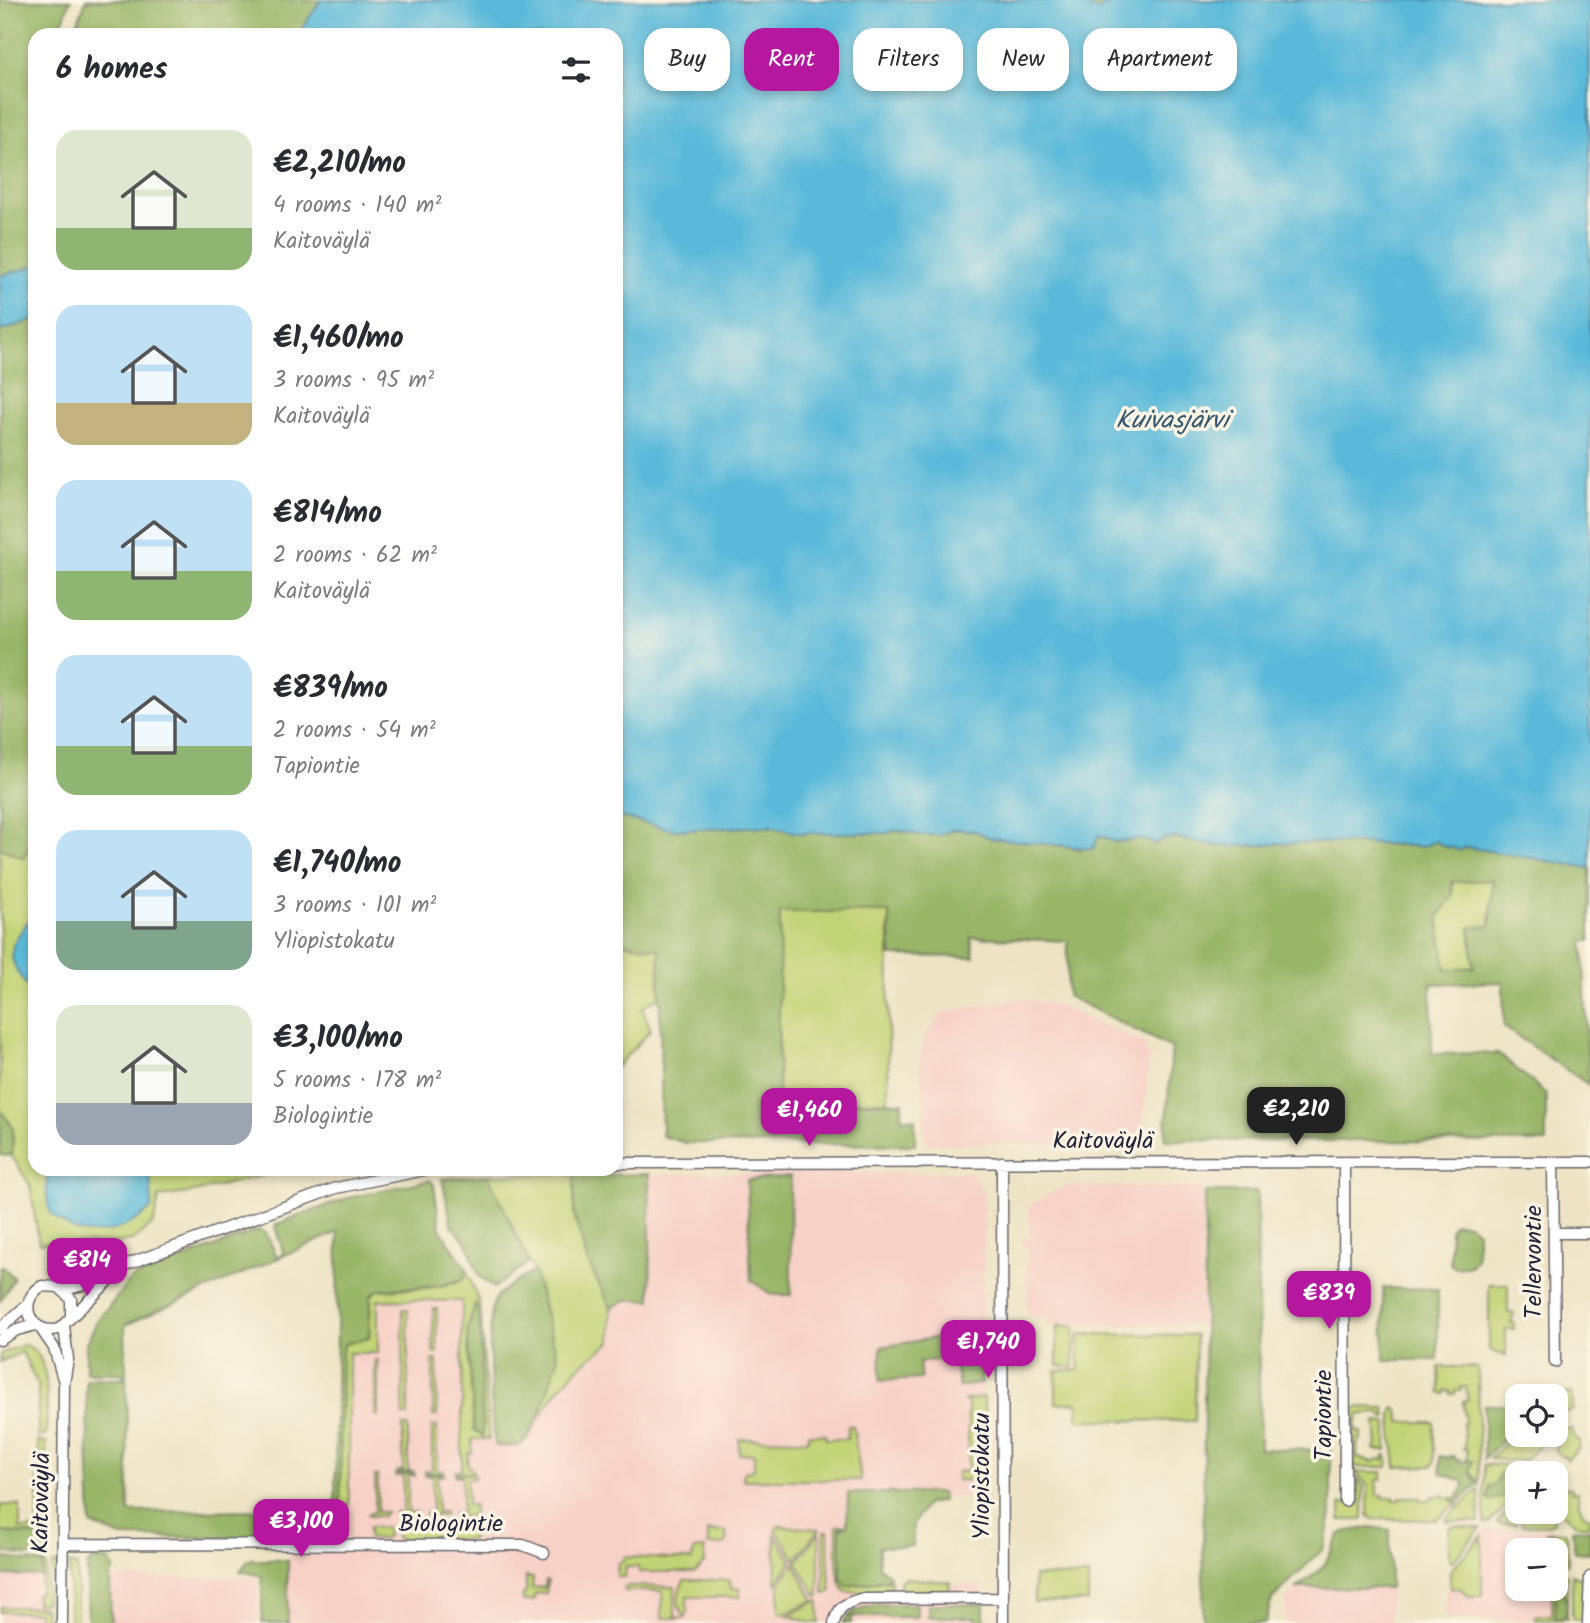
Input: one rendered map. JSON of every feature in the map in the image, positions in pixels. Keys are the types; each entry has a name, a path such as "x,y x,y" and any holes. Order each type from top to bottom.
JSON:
{"street":[{"name":"Yliopistokatu","path":"1002,1162 1003,1623"},
{"name":"Tapiontie","path":"1344,1162 1345,1501"},
{"name":"Tellervontie","path":"1553,1162 1555,1362"},
{"name":"Kaitoväylä","path":"623,1163 1590,1162"},
{"path":"64,1290 83,1285 106,1272 336,1188 395,1176"},
{"path":"1554,1233 1590,1233"},
{"path":"0,1340 17,1330 38,1327 53,1330 64,1325 125,1266"},
{"path":"38,1327 29,1315 28,1304 32,1293 42,1286 54,1285 64,1290 73,1305 71,1316"},
{"path":"0,1329 28,1304"},
{"name":"Kaitoväylä","path":"62,1623 64,1384 68,1359 64,1325"},
{"name":"Kaitoväylä","path":"38,1327 54,1348 64,1384"},
{"name":"Biologintie","path":"63,1544 523,1545 544,1553"},
{"path":"1588,1623 1590,1577"},
{"path":"834,1623 843,1605 860,1599 1003,1598"}],"shaded area":[{"path":"1019,999 1060,1005 1144,1044 1149,1059 1142,1144 926,1144 920,1063 922,1044 927,1034 943,1013"},
{"path":"971,1172 984,1191 982,1497 861,1497 861,1584 982,1585 982,1623 289,1623 289,1538 343,1538 348,1532 349,1353 378,1300 462,1300 462,1439 494,1438 496,1446 528,1438 558,1390 580,1366 611,1342 611,1308 626,1300 651,1300 649,1174"},
{"path":"1068,1185 1203,1188 1203,1325 1049,1325 1049,1316 1027,1316 1027,1247 1022,1247 1022,1238 1030,1238 1029,1205"},
{"path":"1483,1529 1561,1529 1561,1538 1505,1538 1505,1601 1561,1601 1561,1620 1446,1620 1446,1589 1461,1575 1483,1574"},
{"path":"0,1575 42,1576 40,1623 0,1623"},
{"path":"110,1578 257,1578 257,1623 111,1623"},
{"path":"1297,1588 1390,1588 1390,1623 1286,1623 1286,1599"}],"green space":[{"path":"0,0 71,0 60,28 28,28 28,268 0,276 0,39 5,36 0,28"},
{"path":"86,0 321,0 303,28 76,28"},
{"path":"1072,0 1117,0 1097,10"},
{"path":"28,321 28,848 24,858 0,848 0,331"},
{"path":"623,818 674,830 771,826 798,833 887,833 898,830 920,835 940,835 953,829 976,831 990,838 1045,842 1081,849 1099,835 1116,842 1142,839 1155,844 1161,840 1175,838 1232,846 1340,843 1421,847 1436,841 1461,850 1466,847 1590,868 1590,941 1583,941 1589,1085 1504,1027 1503,982 1431,984 1432,1054 1498,1053 1546,1094 1546,1142 1165,1140 1172,1048 1067,996 1068,941 971,937 974,957 891,956 889,912 780,912 778,1103 903,1102 901,1118 915,1119 915,1145 686,1143 662,1136 659,949 623,943","holes":["1493,880 1490,926 1470,927 1474,967 1446,970 1438,917 1453,895 1452,882"]},
{"path":"0,848 24,858 28,849 28,1176 261,1176 194,1192 159,1197 154,1223 133,1240 115,1243 39,1243 30,1185 12,1156 13,1127 0,1110"},
{"path":"1493,880 1490,926 1470,928 1474,967 1446,970 1438,917 1453,895 1452,881"},
{"path":"889,911 888,1101 778,1103 779,912"},
{"path":"623,943 659,949 660,997 642,1008 651,1030 623,1060"},
{"path":"0,1110 13,1127 12,1156 0,1155"},
{"path":"649,1174 651,1300 626,1300 611,1308 587,1260 574,1214 574,1176"},
{"path":"488,1176 574,1176 574,1214 587,1260 611,1308 611,1342 580,1366 558,1390 538,1419 558,1359 534,1271 511,1228"},
{"path":"488,1176 529,1262 494,1288 479,1276 467,1243 452,1226 442,1179"},
{"path":"790,1177 791,1295 772,1295 751,1280 747,1180"},
{"path":"430,1180 434,1185 440,1229 466,1268 464,1279 439,1286 378,1290 371,1296 369,1338 344,1344 340,1508 301,1535 289,1538 121,1537 91,1524 86,1380 124,1379 122,1373 86,1373 86,1343 98,1320 132,1278 258,1230 266,1233 277,1257 284,1254 275,1227 277,1224 348,1198","holes":["338,1232 335,1509 129,1512 125,1325"]},
{"path":"1205,1192 1257,1192 1260,1449 1331,1450 1331,1515 1324,1548 1272,1599 1265,1623 1203,1623"},
{"path":"1453,1224 1469,1224 1477,1231 1477,1256 1471,1266 1456,1268 1450,1264 1450,1232"},
{"path":"0,1267 14,1278 0,1301"},
{"path":"466,1268 479,1303 481,1317 489,1439 472,1439 472,1453 468,1453 467,1464 474,1473 455,1473 462,1470 462,1301 378,1300 378,1353 349,1353 349,1505 340,1508 344,1344 369,1338 371,1296 378,1290 444,1286 464,1279"},
{"path":"534,1271 558,1360 538,1419 528,1438 519,1446 496,1446 490,1371 492,1309 495,1300 503,1291"},
{"path":"1489,1284 1508,1284 1508,1313 1514,1313 1511,1323 1514,1323 1514,1329 1506,1329 1506,1356 1489,1350"},
{"path":"1383,1288 1438,1289 1438,1360 1384,1360"},
{"path":"475,1304 480,1316 483,1436 474,1430 467,1330"},
{"path":"403,1309 408,1309 408,1416 403,1416"},
{"path":"433,1309 437,1309 437,1353 433,1353"},
{"path":"1057,1326 1075,1326 1074,1367 1057,1366"},
{"path":"980,1330 982,1383 959,1387 954,1358 919,1362 921,1379 880,1381 881,1347"},
{"path":"1079,1334 1196,1335 1195,1421 1078,1420 1078,1403 1056,1403 1056,1371 1079,1370"},
{"path":"24,1345 34,1350 44,1370 47,1398 46,1435 38,1437 38,1385 22,1352 0,1362 0,1354"},
{"path":"375,1360 378,1360 378,1416 375,1416"},
{"path":"433,1360 437,1360 437,1416 433,1416"},
{"path":"1439,1367 1478,1369 1479,1483 1470,1471 1472,1461 1467,1460 1467,1449 1463,1449 1463,1401 1468,1400 1466,1387 1455,1390 1455,1394 1450,1391 1440,1393"},
{"path":"1573,1393 1573,1410 1570,1412 1568,1412 1568,1394"},
{"path":"984,1397 985,1480 957,1480 957,1472 968,1471 968,1402 963,1401"},
{"path":"1484,1405 1505,1405 1505,1438 1484,1459"},
{"path":"1358,1407 1385,1408 1385,1418 1379,1412 1358,1415 1358,1420 1355,1421 1357,1432 1361,1432 1357,1457 1374,1462 1387,1455 1388,1467 1354,1467 1354,1411"},
{"path":"1394,1408 1399,1411 1401,1422 1434,1422 1432,1466 1396,1467 1392,1430"},
{"path":"1376,1422 1387,1423 1387,1450 1375,1450 1378,1446"},
{"path":"403,1426 408,1426 408,1470 415,1472 396,1472 403,1470"},
{"path":"432,1426 437,1426 437,1470 444,1473 425,1473 432,1470"},
{"path":"848,1426 853,1426 861,1480 743,1480 744,1472 754,1470 754,1454 739,1454 739,1439 808,1440 808,1434 825,1434 826,1439 847,1439"},
{"path":"1568,1429 1573,1429 1573,1436 1579,1441 1579,1448 1567,1460 1556,1451 1556,1447 1568,1447"},
{"path":"38,1441 46,1443 46,1540 30,1534 0,1532 0,1505 20,1505 20,1529 38,1529"},
{"path":"1505,1444 1505,1447 1538,1447 1524,1461 1490,1459"},
{"path":"1440,1456 1455,1456 1455,1460 1461,1460 1461,1463 1466,1460 1473,1461 1470,1471 1478,1484 1456,1504 1451,1498 1456,1498 1464,1487 1463,1481 1441,1473"},
{"path":"1505,1464 1505,1507 1490,1523 1484,1523 1484,1465"},
{"path":"1505,1471 1505,1495 1489,1500 1489,1486 1495,1485 1500,1473"},
{"path":"1355,1472 1382,1472 1382,1479 1377,1480 1377,1495 1383,1495 1383,1498 1394,1497 1394,1500 1399,1500 1400,1497 1420,1497 1420,1500 1430,1500 1431,1497 1445,1495 1445,1498 1451,1498 1456,1504 1435,1520 1373,1519 1368,1515 1368,1486"},
{"path":"396,1474 415,1474 408,1476 408,1512 415,1512 413,1516 396,1515 395,1512 403,1512 403,1476"},
{"path":"425,1474 444,1474 437,1476 437,1512 445,1512 443,1516 426,1515 426,1512 432,1512 432,1476"},
{"path":"455,1474 474,1474 474,1479 467,1479 467,1505 474,1505 473,1516 461,1517 454,1512 462,1512 462,1476"},
{"path":"375,1476 378,1476 378,1512 386,1512 383,1516 368,1514 375,1512"},
{"path":"1357,1479 1364,1487 1362,1520 1340,1520 1340,1504 1359,1504"},
{"path":"1568,1488 1572,1488 1572,1492 1578,1492 1580,1507 1590,1517 1590,1525 1576,1525 1568,1518"},
{"path":"1479,1489 1479,1522 1447,1521 1446,1519"},
{"path":"848,1493 942,1493 942,1501 927,1504 913,1524 913,1546 879,1547 879,1567 890,1575 888,1580 847,1586 841,1579 840,1528 847,1525"},
{"path":"1505,1514 1505,1524 1497,1522"},
{"path":"839,1525 847,1525 840,1529 841,1580 847,1586 891,1580 891,1592 846,1592 842,1587 838,1571 837,1551"},
{"path":"778,1526 819,1529 795,1559 776,1530"},
{"path":"1452,1526 1481,1528 1453,1561 1449,1561 1449,1529"},
{"path":"369,1527 386,1527 387,1536 384,1539 370,1539"},
{"path":"400,1527 469,1528 472,1530 472,1538 397,1539 395,1530"},
{"path":"1371,1527 1390,1530 1390,1588 1297,1588 1323,1567 1340,1535"},
{"path":"1590,1529 1590,1553 1574,1552 1572,1530"},
{"path":"708,1531 726,1532 727,1542 724,1545 708,1545"},
{"path":"824,1531 828,1531 832,1591 824,1594"},
{"path":"1565,1531 1567,1538 1553,1538 1553,1534 1546,1532"},
{"path":"0,1532 30,1534 46,1540 46,1555 43,1558 0,1552"},
{"path":"819,1533 819,1596 796,1562"},
{"path":"775,1535 792,1561 776,1583"},
{"path":"1482,1536 1482,1596 1469,1596 1460,1588 1450,1588 1450,1571"},
{"path":"694,1549 705,1549 705,1562 695,1572 639,1572 638,1567 626,1567 625,1577 617,1577 618,1562 623,1562 624,1557 692,1560"},
{"path":"469,1550 518,1550 519,1553 469,1554"},
{"path":"0,1557 43,1563 42,1576 0,1575"},
{"path":"93,1560 108,1560 114,1568 110,1578 111,1623 88,1623 87,1565"},
{"path":"249,1560 288,1560 288,1623 262,1623 262,1576 240,1571"},
{"path":"43,1563 46,1564 46,1602 36,1604 36,1594 40,1592"},
{"path":"52,1564 58,1564 58,1623 51,1623"},
{"path":"69,1564 77,1566 77,1623 70,1623"},
{"path":"794,1564 814,1600 784,1614 779,1613 779,1584"},
{"path":"1572,1574 1584,1580 1582,1619 1574,1620 1572,1617"},
{"path":"1034,1576 1088,1576 1088,1602 1034,1602"},
{"path":"526,1577 533,1578 532,1588 545,1587 546,1580 548,1581 546,1593 535,1594 534,1601 523,1601"},
{"path":"905,1578 950,1582 949,1590 901,1591 900,1581"},
{"path":"685,1580 730,1580 731,1588 740,1588 740,1597 687,1597 687,1615 684,1615 678,1598"},
{"path":"625,1586 675,1587 675,1617 687,1618 662,1618 662,1591 625,1591"},
{"path":"819,1600 819,1623 788,1615"},
{"path":"1552,1601 1567,1601 1567,1619 1536,1620 1536,1615 1552,1615"},
{"path":"1556,1601 1566,1601 1564,1618 1555,1617"},
{"path":"917,1604 917,1617 852,1617 851,1623 843,1623 857,1610 866,1607"},
{"path":"928,1604 984,1604 984,1623 976,1623 975,1617 928,1617"},
{"path":"0,1607 44,1607 46,1623 38,1623 38,1612 0,1612"}],"water":[{"name":"Kuivasjärvi","path":"321,0 1072,0 1097,10 1117,0 1590,0 1590,868 1466,847 1461,850 1436,841 1421,847 1340,843 1232,846 1211,845 1182,838 1168,838 1155,844 1142,839 1116,842 1099,835 1093,849 990,838 976,831 954,829 940,835 920,835 898,830 887,833 798,833 770,826 674,830 623,818 623,28 303,28"},
{"path":"28,268 28,321 0,331 0,276"},
{"path":"28,921 28,987 13,960 16,939"},
{"path":"47,1176 150,1176 152,1207 122,1227 97,1233 85,1232 73,1229 56,1218 51,1213 47,1197"}]}
